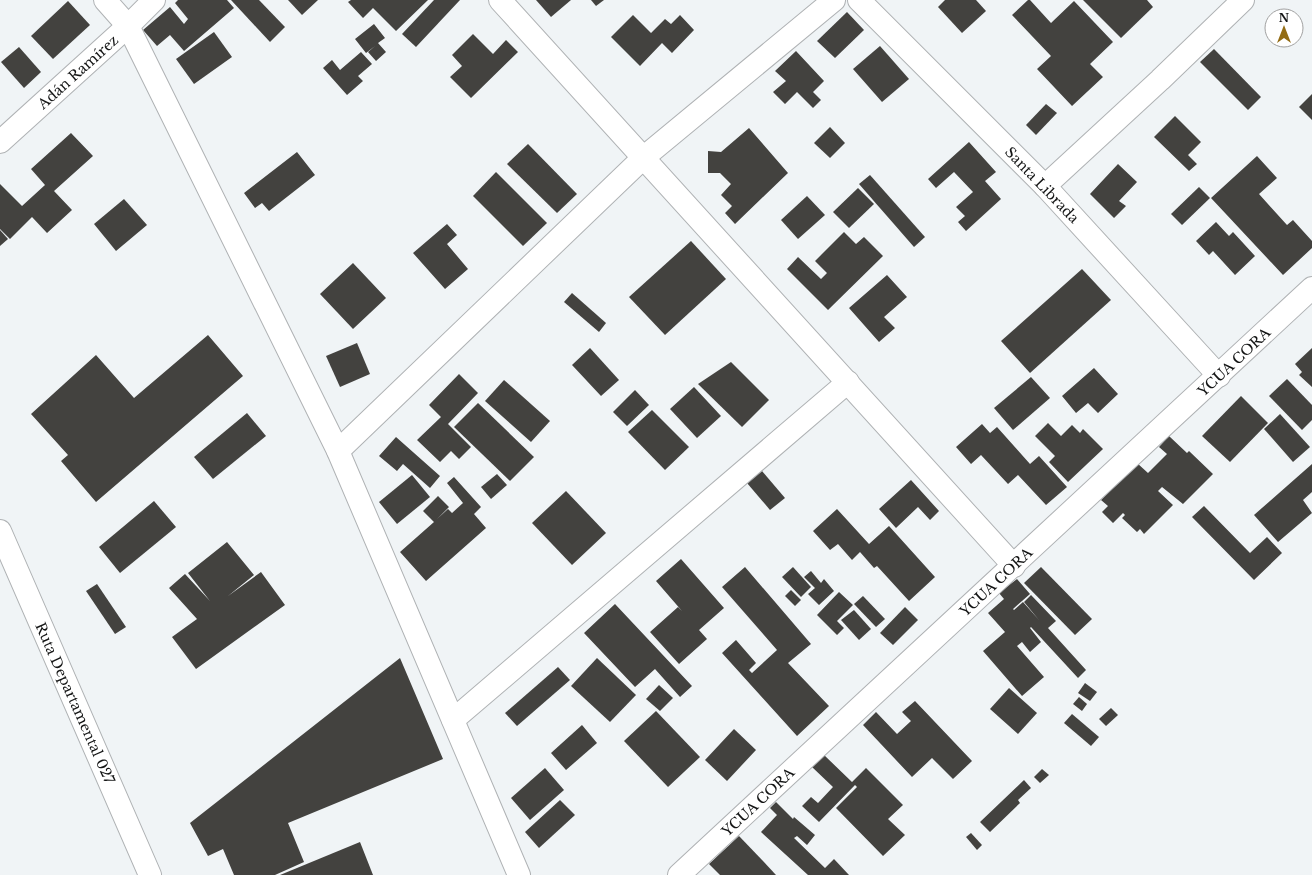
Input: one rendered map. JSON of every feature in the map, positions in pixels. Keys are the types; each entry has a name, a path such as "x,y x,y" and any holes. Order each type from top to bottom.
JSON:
{"street":[{"path":"105,0 128,26 338,451 519,875"},
{"name":"Adán Ramírez","path":"0,142 128,26 154,0"},
{"path":"500,0 1014,566"},
{"path":"338,451 643,158 834,0"},
{"name":"Santa Librada","path":"859,0 1044,186 1219,376"},
{"path":"1044,186 1160,80 1243,0"},
{"name":"YCUA CORA","path":"679,875 1219,376 1312,288"},
{"path":"453,720 848,382"},
{"name":"Ruta Departamental 027","path":"0,532 150,875"}],"building":[{"path":"178,0 227,0 234,8 184,51 170,35 157,46 143,30 170,7 184,24 188,19 175,3"},
{"path":"231,0 259,0 285,27 270,42"},
{"path":"288,0 318,0 302,15"},
{"path":"351,0 428,0 396,31 373,8 363,18 348,2"},
{"path":"434,0 460,0 416,47 402,34"},
{"path":"536,0 571,0 551,17"},
{"path":"591,0 604,0 596,6"},
{"path":"945,0 976,0 986,11 962,33 938,7"},
{"path":"1028,0 1030,0 1051,23 1074,1 1113,42 1090,64 1103,77 1072,106 1037,69 1051,56 1012,15"},
{"path":"1083,0 1147,0 1153,7 1121,38"},
{"path":"68,1 90,25 53,59 31,36"},
{"path":"847,12 864,30 835,58 817,41"},
{"path":"633,15 651,33 665,19 671,24 680,15 694,30 672,53 662,43 640,66 611,37"},
{"path":"374,24 385,38 378,43 386,52 376,61 368,52 375,46 366,53 355,39"},
{"path":"214,32 232,57 194,84 176,59"},
{"path":"473,34 493,54 506,40 518,52 471,98 450,77 462,66 452,55"},
{"path":"880,46 909,79 882,102 853,69"},
{"path":"19,47 41,72 24,88 1,62"},
{"path":"1214,49 1261,97 1248,110 1200,62"},
{"path":"796,51 824,81 813,92 821,100 813,108 797,92 785,104 773,92 786,81 775,71"},
{"path":"361,52 372,64 358,76 363,81 347,95 323,68 332,60 340,70"},
{"path":"1312,94 1312,120 1299,107"},
{"path":"1046,104 1057,113 1036,135 1026,125"},
{"path":"1175,116 1201,142 1188,155 1197,164 1189,171 1154,137"},
{"path":"830,127 845,143 830,158 814,143"},
{"path":"749,128 788,173 735,224 725,213 732,206 721,195 731,184 720,173 708,173 708,151 721,152"},
{"path":"71,133 93,156 54,191 72,210 47,233 32,217 10,239 0,229 0,184 22,206 45,185 31,169"},
{"path":"969,142 996,172 985,181 1001,199 966,231 958,222 965,216 956,207 973,192 954,172 936,188 928,179"},
{"path":"528,144 577,194 557,213 507,164"},
{"path":"297,152 315,175 269,211 262,203 255,208 244,193"},
{"path":"1257,156 1277,178 1259,194 1287,225 1293,220 1312,241 1312,248 1283,275 1211,198"},
{"path":"1118,164 1137,182 1119,201 1126,206 1114,218 1090,194"},
{"path":"496,172 547,223 523,246 473,196"},
{"path":"870,175 925,237 914,247 859,184"},
{"path":"1199,187 1210,198 1182,225 1171,214"},
{"path":"858,188 874,204 849,228 833,212"},
{"path":"807,196 825,215 798,239 781,220"},
{"path":"124,199 147,225 116,251 94,224"},
{"path":"1216,222 1229,236 1233,232 1255,256 1235,275 1213,251 1209,255 1196,241"},
{"path":"447,224 457,235 447,244 468,269 445,289 413,253"},
{"path":"0,230 8,239 0,246"},
{"path":"844,232 856,244 864,237 883,256 828,310 787,269 798,257 821,279 827,273 815,261"},
{"path":"691,241 726,279 665,335 629,297"},
{"path":"353,263 386,298 353,329 320,294"},
{"path":"1082,269 1111,300 1030,373 1001,341"},
{"path":"887,275 907,297 884,317 895,328 879,342 849,308"},
{"path":"572,293 606,323 599,332 564,302"},
{"path":"208,335 243,376 96,502 61,461 68,455 31,414 96,355 134,398"},
{"path":"357,343 370,374 340,387 326,356"},
{"path":"590,348 619,380 601,396 572,365"},
{"path":"1312,348 1312,387 1299,375 1302,372 1295,364"},
{"path":"731,362 769,400 742,427 698,384"},
{"path":"1094,368 1118,394 1098,413 1088,403 1076,413 1062,396"},
{"path":"459,374 478,393 448,424 471,447 459,459 451,451 440,462 417,440 441,417 429,405"},
{"path":"1031,377 1050,398 1013,430 994,408"},
{"path":"1287,379 1312,405 1312,420 1302,430 1269,396"},
{"path":"504,380 550,421 531,442 485,401"},
{"path":"694,387 721,416 697,438 670,409"},
{"path":"635,390 649,405 627,426 613,412"},
{"path":"1241,396 1268,423 1230,462 1202,436"},
{"path":"478,403 534,457 510,481 454,427"},
{"path":"652,410 689,447 665,470 628,432"},
{"path":"247,413 266,436 213,479 194,457"},
{"path":"1280,414 1310,447 1293,462 1264,429"},
{"path":"1048,423 1061,436 1072,425 1080,433 1083,429 1103,449 1068,482 1049,462 1055,456 1035,436"},
{"path":"982,424 990,433 997,427 1030,464 1039,456 1067,487 1046,505 1018,475 1008,484 981,455 971,464 956,447"},
{"path":"1169,436 1187,453 1189,451 1213,474 1183,504 1162,487 1158,491 1173,505 1144,534 1140,529 1137,532 1122,518 1125,515 1123,513 1113,523 1102,512 1108,506 1101,500 1137,463 1148,473 1167,454 1159,447"},
{"path":"396,437 440,476 430,488 403,464 397,471 379,456"},
{"path":"1312,464 1312,492 1303,500 1312,513 1278,542 1254,515"},
{"path":"762,471 785,498 770,510 747,483"},
{"path":"497,474 507,485 491,499 481,487"},
{"path":"412,475 430,497 397,524 379,502"},
{"path":"454,477 481,507 474,514 486,528 426,581 400,552 434,522 423,511 438,496 449,507 437,519 448,509 452,513 463,503 447,483"},
{"path":"911,480 939,511 930,520 918,507 896,528 879,509"},
{"path":"566,491 606,533 572,565 532,523"},
{"path":"154,501 176,527 120,573 99,547"},
{"path":"1204,506 1250,553 1267,537 1282,553 1254,580 1192,517"},
{"path":"837,509 869,544 889,526 935,577 909,601 877,566 874,568 860,552 852,560 838,544 830,550 813,531"},
{"path":"227,542 254,575 228,596 261,572 285,605 196,669 172,637 197,619 169,588 185,574 210,601 188,573"},
{"path":"681,559 724,608 699,630 707,639 679,664 650,632 678,607 682,611 656,581"},
{"path":"745,567 811,644 788,663 829,706 797,736 722,653 736,640 756,663 749,670 752,673 777,650 722,587"},
{"path":"793,567 811,587 801,597 782,577"},
{"path":"1041,567 1092,619 1075,635 1024,583"},
{"path":"811,571 821,583 824,579 834,591 819,605 808,594 815,588 804,577"},
{"path":"1017,579 1030,594 1013,609 1014,610 1023,602 1039,620 1024,602 1031,595 1056,621 1048,628 1086,670 1078,678 1031,627 1030,628 1041,642 1030,652 1022,642 1017,646 1044,677 1022,696 983,651 1005,632 988,613 1004,599 999,593"},
{"path":"97,584 126,627 115,634 86,591"},
{"path":"791,590 801,600 795,606 785,596"},
{"path":"839,592 853,605 837,621 844,628 837,635 817,615"},
{"path":"863,596 885,619 876,627 854,604"},
{"path":"615,604 692,686 680,697 655,669 635,687 584,633"},
{"path":"905,607 918,620 893,645 880,633"},
{"path":"854,610 871,629 859,640 841,620"},
{"path":"400,658 443,759 288,823 304,862 275,875 234,875 223,849 208,856 190,823"},
{"path":"597,658 636,695 610,722 571,686"},
{"path":"558,667 570,680 517,726 505,713"},
{"path":"1085,683 1097,692 1090,701 1078,693"},
{"path":"659,685 673,698 660,711 646,699"},
{"path":"1009,688 1037,713 1018,734 990,709"},
{"path":"1079,697 1087,704 1082,711 1073,704"},
{"path":"915,701 972,761 953,779 932,758 912,777 863,725 876,712 897,734 911,721 902,712"},
{"path":"1111,708 1118,715 1106,726 1099,719"},
{"path":"656,711 700,757 668,787 624,741"},
{"path":"1072,714 1099,737 1091,746 1064,723"},
{"path":"582,725 597,743 566,770 551,753"},
{"path":"734,729 756,750 727,781 705,760"},
{"path":"824,755 852,782 866,768 903,805 888,819 905,835 883,856 836,808 857,787 855,785 819,822 802,806 811,797 818,803 833,787 812,767"},
{"path":"545,768 564,790 530,820 511,798"},
{"path":"1042,769 1049,775 1040,783 1034,777"},
{"path":"1024,780 1031,788 1018,800 1020,803 990,832 980,822"},
{"path":"560,800 575,815 539,848 525,832"},
{"path":"776,802 793,819 794,817 815,835 807,845 797,836 794,838 825,868 834,859 849,875 808,875 761,832 777,815 770,808"},
{"path":"971,833 982,845 977,850 966,837"},
{"path":"739,836 776,875 720,875 709,864"},
{"path":"360,842 373,875 280,875"}]}
